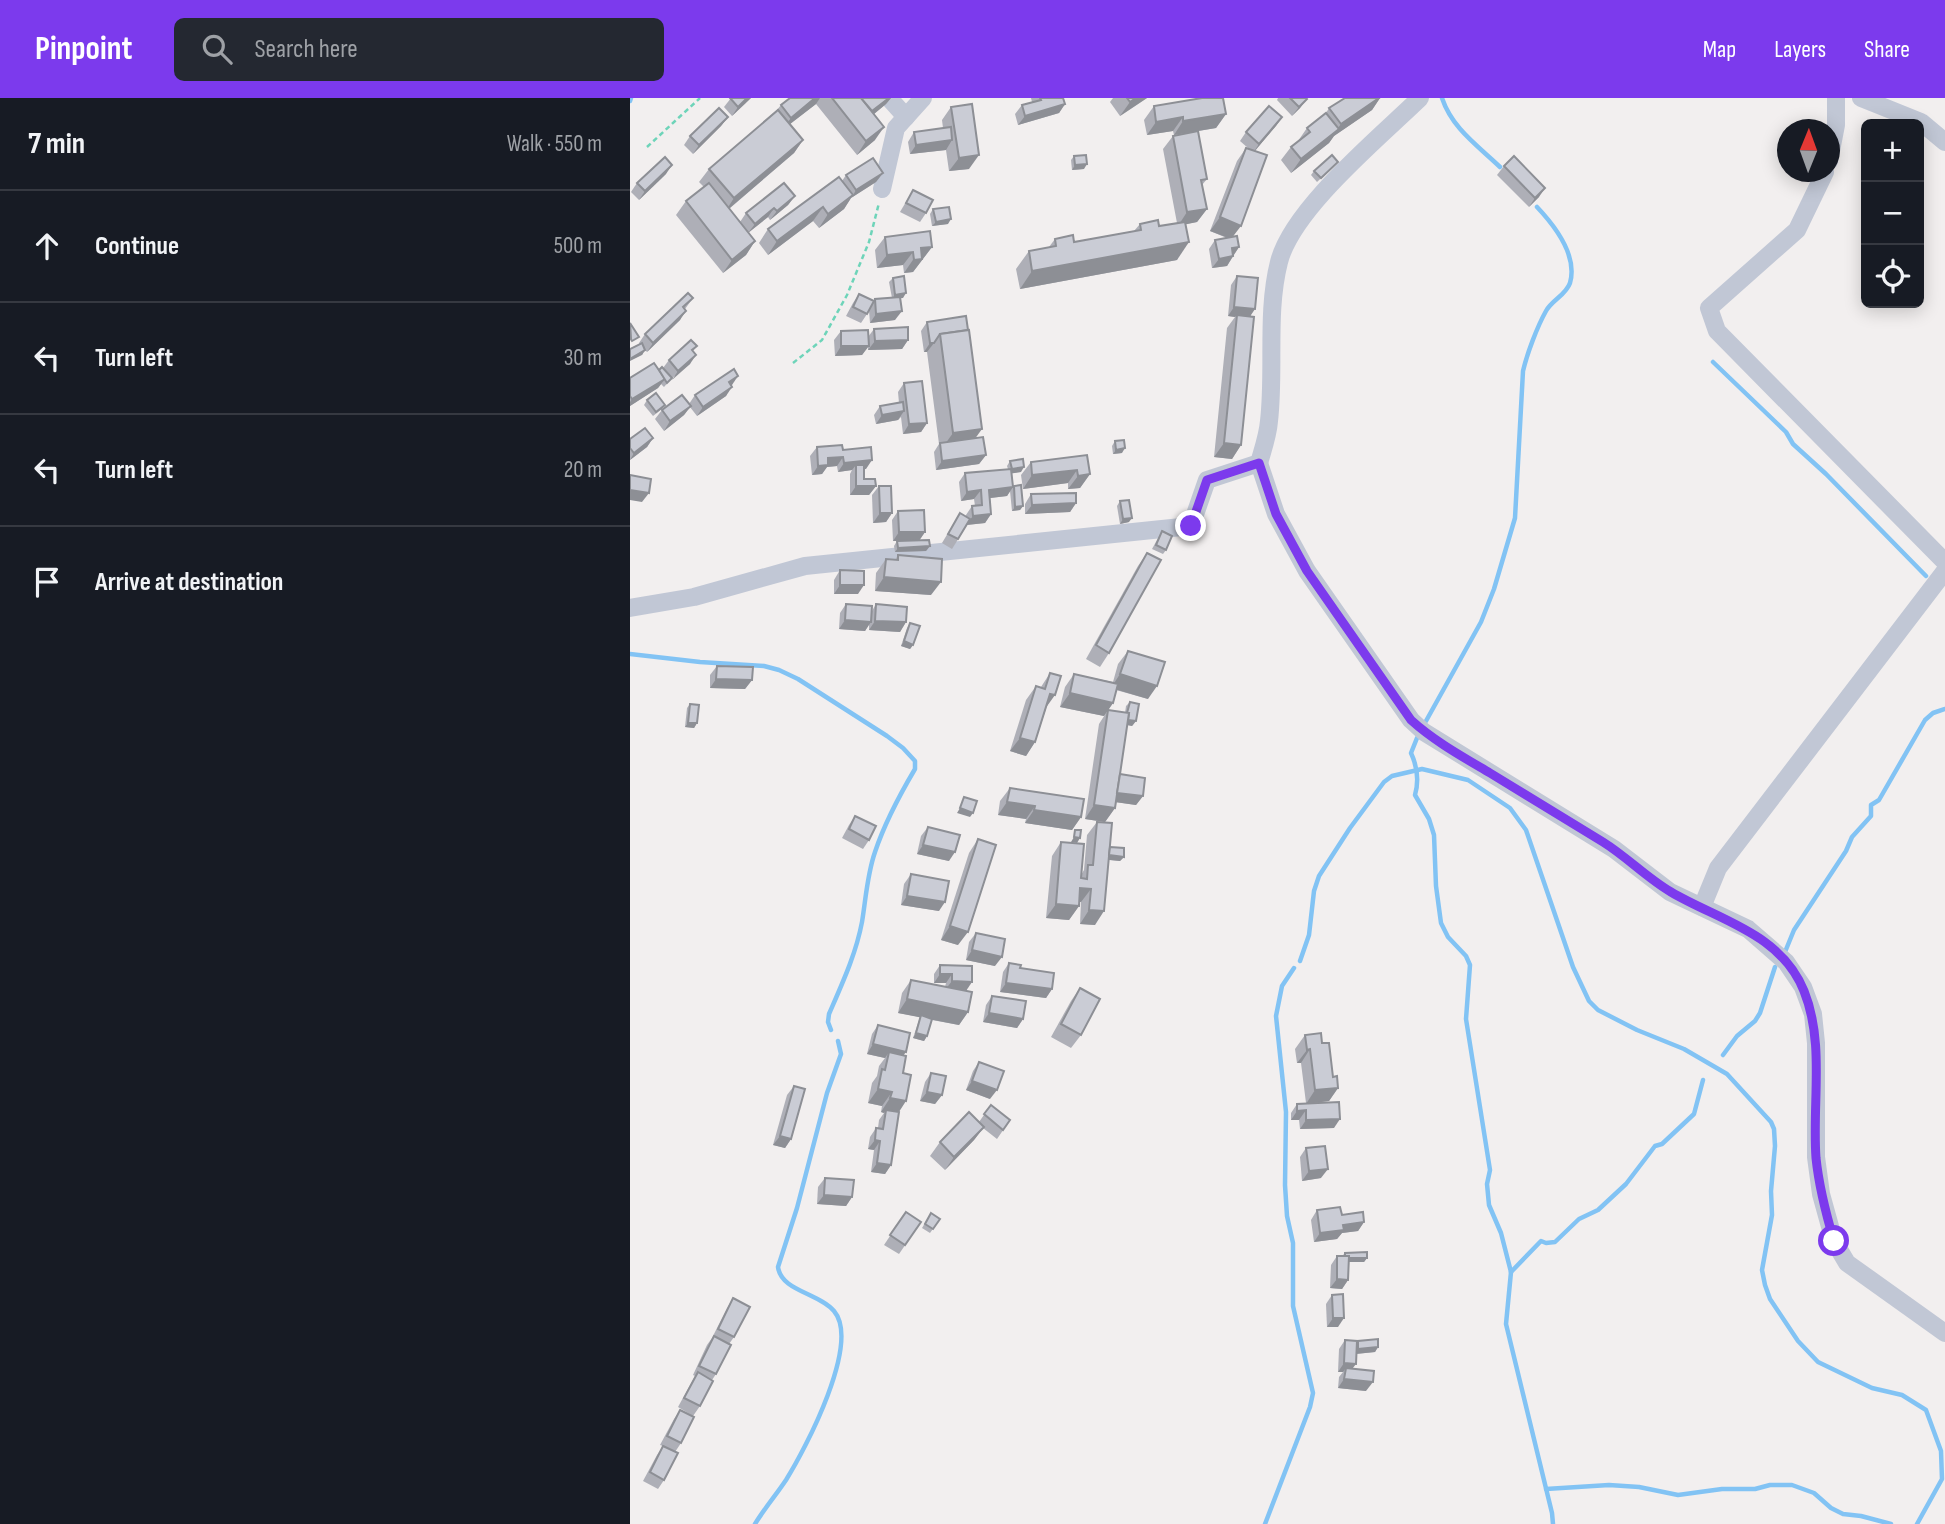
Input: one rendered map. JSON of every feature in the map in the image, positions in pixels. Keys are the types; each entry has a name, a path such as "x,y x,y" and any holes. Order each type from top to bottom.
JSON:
{"street":[{"path":"889,98 906,117"},
{"path":"882,189 896,128 923,98"},
{"path":"1420,98 1308,208 1290,233 1279,261 1274,302 1269,423 1259,463 1276,514 1307,571 1411,720 1424,732 1614,849 1670,892 1748,929 1786,962 1803,987 1813,1014 1816,1043 1816,1157 1819,1182 1834,1241 1847,1263 1945,1333"},
{"path":"1836,98 1836,119"},
{"path":"1861,98 1921,122 1945,142"},
{"path":"1820,182 1797,230 1709,308 1717,331 1945,562"},
{"path":"630,608 694,597 805,566 1191,526 1207,480 1259,463"},
{"path":"1702,907 1718,869 1945,571"}],"path":[{"path":"647,147 701,98"},
{"path":"793,363 822,340 847,295 869,242 882,189"}],"building":[{"path":"730,98 747,98 738,107"},
{"path":"790,98 815,98 791,118 781,105"},
{"path":"832,98 861,98 884,127 866,141"},
{"path":"861,98 889,98 872,111"},
{"path":"1040,98 1063,98 1065,104 1025,116 1022,105 1041,100"},
{"path":"1202,98 1223,98 1226,114 1156,122 1154,106"},
{"path":"1290,98 1306,98 1307,99 1299,107"},
{"path":"1345,98 1379,98 1341,124 1329,108"},
{"path":"972,104 979,155 959,158 951,107"},
{"path":"1269,106 1282,117 1259,144 1246,132"},
{"path":"719,108 728,117 699,145 690,136"},
{"path":"778,110 803,140 734,198 709,169"},
{"path":"1326,113 1339,129 1301,159 1291,147 1310,132 1307,128"},
{"path":"951,127 952,140 916,145 914,132"},
{"path":"1198,131 1207,179 1201,180 1207,209 1187,212 1173,136"},
{"path":"1246,148 1267,155 1241,226 1220,217"},
{"path":"1086,155 1087,164 1075,165 1074,156"},
{"path":"1332,155 1338,162 1321,178 1314,171"},
{"path":"1514,156 1545,188 1535,198 1504,166"},
{"path":"665,157 672,165 645,191 637,183"},
{"path":"873,158 883,173 856,190 846,175"},
{"path":"839,177 853,195 828,214 823,207 777,241 768,229"},
{"path":"709,183 755,241 732,260 686,201"},
{"path":"784,183 795,196 777,211 774,208 755,224 746,213"},
{"path":"913,190 933,200 926,213 906,203"},
{"path":"949,207 951,219 936,222 933,209"},
{"path":"1158,220 1159,226 1185,222 1189,242 1032,271 1029,251 1056,246 1055,239 1073,235 1074,242 1141,230 1140,224"},
{"path":"930,231 932,247 921,248 922,259 914,260 913,252 887,255 885,237"},
{"path":"1237,236 1239,247 1232,248 1233,256 1219,259 1215,240"},
{"path":"904,276 906,293 895,295 893,278"},
{"path":"1237,276 1258,278 1255,309 1234,307"},
{"path":"688,293 693,298 683,307 686,311 653,343 645,334"},
{"path":"859,294 874,301 867,314 853,307"},
{"path":"900,297 902,311 876,314 875,299"},
{"path":"1237,315 1254,317 1241,445 1224,443"},
{"path":"966,316 968,330 940,334 934,343 930,343 927,322"},
{"path":"630,323 639,337 632,341 630,338"},
{"path":"908,327 908,340 875,341 874,329"},
{"path":"868,330 869,346 841,346 841,331"},
{"path":"969,330 982,429 953,433 940,334"},
{"path":"691,340 697,346 692,350 696,355 678,371 669,360"},
{"path":"642,343 645,350 630,359 630,349"},
{"path":"654,363 665,379 632,399 630,378"},
{"path":"662,367 672,378 667,383 659,370"},
{"path":"734,369 738,376 729,382 732,387 703,407 695,395"},
{"path":"922,381 927,423 909,424 904,383"},
{"path":"656,393 665,405 656,412 647,400"},
{"path":"682,395 691,406 670,421 662,410"},
{"path":"903,402 904,411 882,415 880,406"},
{"path":"645,428 653,438 634,453 630,448 630,439"},
{"path":"983,437 986,455 942,461 940,443"},
{"path":"1124,440 1125,448 1116,450 1115,441"},
{"path":"842,445 843,450 871,447 872,460 844,463 843,457 828,458 828,465 818,466 817,447"},
{"path":"1087,455 1090,474 1078,476 1077,470 1032,475 1031,462"},
{"path":"1023,459 1024,467 1012,469 1010,461"},
{"path":"856,465 864,465 864,479 875,479 876,486 856,486"},
{"path":"1011,469 1013,487 989,490 991,514 973,516 972,506 982,505 981,490 967,492 965,473"},
{"path":"630,475 651,479 649,493 630,490"},
{"path":"1021,485 1023,506 1015,507 1014,486"},
{"path":"879,486 891,486 892,513 880,513"},
{"path":"1076,493 1076,503 1032,505 1031,494"},
{"path":"1129,500 1132,518 1123,519 1120,501"},
{"path":"924,510 925,532 899,532 898,511"},
{"path":"960,513 970,519 958,539 948,534"},
{"path":"1162,531 1172,536 1166,550 1156,545"},
{"path":"929,540 930,546 898,548 897,541"},
{"path":"1147,553 1161,560 1109,653 1096,645"},
{"path":"898,555 942,559 941,582 884,577 886,559 898,560"},
{"path":"840,570 864,571 864,585 840,585"},
{"path":"846,604 872,606 871,622 845,620"},
{"path":"876,604 907,607 906,622 875,621"},
{"path":"910,623 920,626 913,645 904,641"},
{"path":"1128,651 1165,662 1157,686 1120,674"},
{"path":"717,666 753,667 752,680 716,679"},
{"path":"1050,673 1061,676 1055,695 1050,694 1035,742 1020,738 1036,686 1045,689"},
{"path":"1074,674 1118,684 1113,703 1070,693"},
{"path":"1130,702 1139,704 1136,721 1128,720"},
{"path":"690,704 699,705 697,723 688,723"},
{"path":"1108,710 1129,713 1115,808 1094,805"},
{"path":"1120,774 1145,778 1143,796 1117,793"},
{"path":"1010,788 1084,799 1081,817 1034,810 1035,806 1007,802"},
{"path":"964,797 977,801 973,813 960,808"},
{"path":"855,816 876,826 869,840 849,829"},
{"path":"1097,822 1112,823 1104,911 1089,910 1091,889 1080,888 1079,906 1056,904 1061,842 1084,844 1081,878 1087,879 1088,865 1093,865"},
{"path":"928,827 960,835 955,852 923,845"},
{"path":"1075,830 1081,830 1080,838 1074,837"},
{"path":"978,839 996,845 968,932 950,926"},
{"path":"1110,847 1124,848 1124,857 1109,855"},
{"path":"911,874 949,881 945,902 907,896"},
{"path":"976,933 1005,939 1002,957 972,950"},
{"path":"1009,963 1021,965 1020,968 1054,973 1052,989 1006,983"},
{"path":"940,965 972,966 972,982 952,981 952,974 940,974"},
{"path":"911,980 972,992 968,1012 907,999"},
{"path":"1080,988 1100,999 1081,1035 1061,1024"},
{"path":"992,996 1026,1001 1023,1019 989,1013"},
{"path":"921,1015 932,1019 927,1036 916,1033"},
{"path":"878,1025 910,1033 906,1052 873,1044"},
{"path":"1321,1033 1322,1043 1329,1043 1333,1077 1337,1076 1338,1088 1315,1090 1310,1049 1307,1050 1305,1035"},
{"path":"889,1052 906,1056 903,1073 911,1075 906,1101 890,1098 892,1092 878,1089"},
{"path":"979,1062 1004,1071 997,1090 972,1081"},
{"path":"931,1073 946,1076 942,1095 927,1092"},
{"path":"794,1086 805,1089 791,1139 780,1136"},
{"path":"1339,1102 1340,1119 1306,1120 1306,1110 1297,1111 1297,1104"},
{"path":"991,1105 1010,1120 1003,1130 984,1114"},
{"path":"886,1110 899,1112 891,1165 877,1163 880,1141 875,1140 876,1128 883,1129"},
{"path":"969,1112 984,1127 954,1157 940,1142"},
{"path":"1325,1146 1328,1169 1309,1171 1306,1148"},
{"path":"825,1178 854,1180 852,1197 824,1195"},
{"path":"1340,1207 1342,1215 1363,1212 1364,1222 1343,1225 1344,1230 1320,1233 1317,1210"},
{"path":"906,1212 921,1222 905,1245 890,1235"},
{"path":"931,1213 940,1219 933,1229 925,1224"},
{"path":"1367,1252 1367,1258 1345,1256 1345,1253"},
{"path":"1337,1256 1349,1256 1348,1280 1337,1279"},
{"path":"1343,1294 1344,1318 1333,1318 1332,1295"},
{"path":"733,1298 750,1307 734,1337 718,1329"},
{"path":"714,1336 731,1345 716,1374 699,1366"},
{"path":"1378,1339 1378,1347 1358,1349 1358,1341"},
{"path":"1345,1340 1357,1341 1356,1364 1344,1363"},
{"path":"1346,1368 1374,1371 1373,1382 1344,1379"},
{"path":"698,1372 713,1381 700,1406 684,1398"},
{"path":"680,1410 694,1417 681,1443 667,1436"},
{"path":"663,1446 678,1453 664,1480 650,1472"}],"waterway":[{"path":"1442,98 1446,109 1459,127 1500,167"},
{"path":"1426,721 1481,622 1494,589 1515,518 1523,371 1546,311 1570,283 1572,272 1568,251 1537,207"},
{"path":"1713,362 1786,432 1793,444 1926,576"},
{"path":"630,654 764,666 779,670 798,679 887,736 915,761 915,769 893,809 875,852 856,946 829,1014 831,1030"},
{"path":"1785,952 1794,930 1846,851 1852,837 1871,816 1871,805 1879,800 1925,720 1933,713 1945,709"},
{"path":"1417,738 1411,753 1417,774 1415,795 1429,819 1434,835 1441,923 1448,937 1466,956 1470,965 1466,1019 1490,1170 1487,1184 1489,1205 1501,1233 1511,1272 1506,1324 1553,1524"},
{"path":"1300,961 1309,935 1314,891 1319,876 1350,828 1384,782 1392,776 1422,769 1468,780 1510,808 1526,830 1573,967 1589,1001 1598,1010 1637,1030 1684,1049 1727,1074 1771,1122 1775,1146 1772,1215 1762,1270 1770,1299 1798,1341 1818,1362 1872,1388 1902,1395 1926,1410 1941,1451 1942,1479 1917,1524"},
{"path":"1723,1055 1760,1013 1775,967"},
{"path":"1265,1524 1313,1393 1293,1306 1293,1243 1287,1216 1285,1185 1286,1112 1276,1016 1282,986 1294,968"},
{"path":"755,1524 786,1480 806,1445 828,1395 841,1346 841,1326 834,1311 793,1287 781,1275 778,1267 797,1208 827,1093 841,1054 838,1041"},
{"path":"1511,1272 1541,1241 1555,1242 1579,1219 1598,1210 1626,1184 1655,1146 1662,1144 1694,1114 1703,1080"},
{"path":"1546,1489 1609,1485 1639,1487 1678,1495 1722,1489 1792,1485 1814,1493 1831,1508 1843,1514 1891,1524"}],"route":[{"path":"1191,526 1207,480 1259,463 1276,514 1307,571 1411,720 1424,732 1467,760 1614,849 1670,892 1748,929 1786,962 1803,987 1813,1014 1816,1043 1816,1157 1821,1194 1834,1241"}]}
